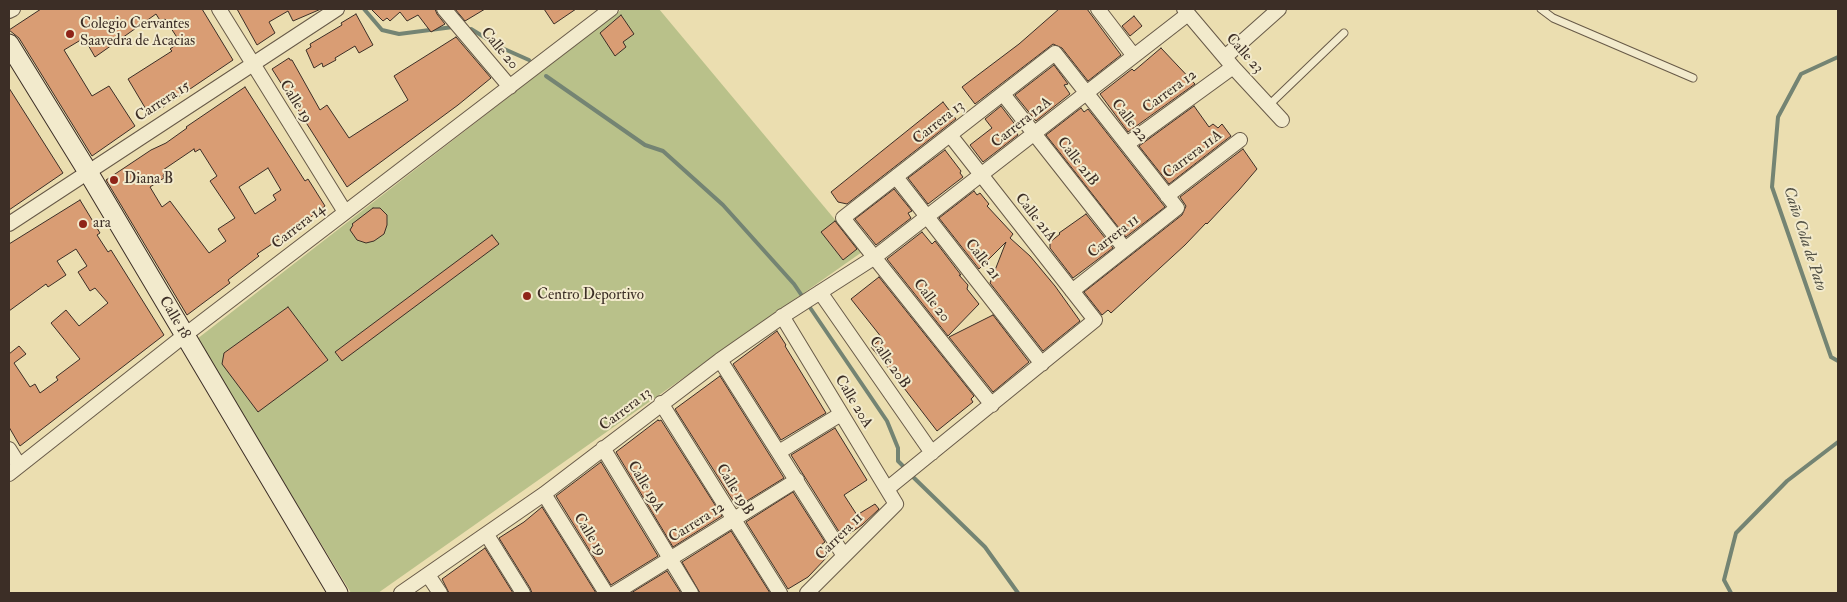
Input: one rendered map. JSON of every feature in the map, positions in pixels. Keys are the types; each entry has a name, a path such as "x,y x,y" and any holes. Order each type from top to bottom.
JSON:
{"street":[{"path":"9,11 13,9"},
{"name":"Calle 19","path":"219,9 251,64 344,212"},
{"name":"Carrera 15","path":"9,224 337,9"},
{"name":"Calle 20","path":"444,9 510,87"},
{"name":"Carrera 14","path":"14,469 344,212 611,9"},
{"path":"1098,9 1134,56"},
{"path":"1229,62 1279,9"},
{"name":"Carrera 12A","path":"875,258 1134,56 1186,11"},
{"name":"Calle 23","path":"1186,11 1282,120"},
{"name":"Calle 18","path":"9,44 88,172 338,593"},
{"name":"Calle 22","path":"1055,53 1177,208"},
{"name":"Carrera 13","path":"843,218 1055,53"},
{"name":"Carrera 12","path":"1126,144 1229,62"},
{"name":"Calle 21B","path":"1003,94 1125,250"},
{"name":"Calle 21A","path":"950,136 1095,320 1042,364"},
{"name":"Carrera 11A","path":"1167,196 1240,140"},
{"name":"Calle 21","path":"896,177 1042,364"},
{"name":"Carrera 11","path":"1072,291 1177,208"},
{"name":"Calle 20","path":"843,218 992,405"},
{"name":"Carrera 13","path":"401,593 544,494 661,403 720,360 784,315 875,258"},
{"name":"Calle 20B","path":"818,293 932,453"},
{"name":"Calle 20A","path":"784,315 896,504"},
{"path":"720,360 844,556"},
{"path":"887,489 1042,364"},
{"name":"Calle 19B","path":"661,403 780,593"},
{"path":"779,452 842,414"},
{"name":"Calle 19A","path":"603,448 691,593"},
{"path":"9,449 14,469"},
{"name":"Carrera 12","path":"615,593 797,480"},
{"name":"Calle 19","path":"544,494 606,593"},
{"name":"Carrera 11","path":"807,593 896,504"},
{"path":"487,535 524,593"},
{"path":"428,575 440,593"}],"lane":[{"path":"1541,9 1553,18 1693,78"},
{"path":"1268,105 1344,33"}],"green space":[{"name":"Centro Deportivo","path":"622,9 659,9 862,252 378,593 351,593 197,339"}],"building":[{"path":"41,9 202,9 233,60 150,116 128,79 172,51 170,49 180,42 165,19 161,22 156,14 95,57 84,38 64,50 92,96 109,86 135,126 92,156 19,38 9,30"},
{"path":"237,9 321,9 293,21 288,11 269,22 275,33 257,45"},
{"path":"371,9 435,9 445,24 431,32 418,15 407,21 400,12 390,21 387,18 383,21"},
{"path":"455,9 485,9 465,21"},
{"path":"544,9 576,9 554,24"},
{"path":"1059,9 1087,9 1121,55 1088,81 1062,48 1053,44 975,104 962,87 1019,44"},
{"path":"356,14 373,45 359,53 355,46 323,67 322,63 314,68 306,50 311,47 310,44 342,25 341,23"},
{"path":"621,15 634,34 623,42 626,47 615,56 600,33"},
{"path":"1134,16 1142,26 1130,36 1122,26"},
{"path":"456,37 491,78 458,105 347,187 272,69 289,58 292,60 320,110 327,105 349,138 408,100 394,76"},
{"path":"1161,48 1195,84 1128,132 1100,94 1132,69 1134,71"},
{"path":"1054,65 1068,84 1064,85 1070,94 1036,121 1015,95"},
{"path":"245,87 305,181 308,179 325,206 288,235 257,254 259,256 228,280 230,283 187,315 106,180 151,150 166,143","holes":["194,149 195,152 200,149 217,176 210,181 235,218 218,229 226,241 209,253 170,201 162,207 150,187 164,178 163,170","268,168 281,190 273,195 276,200 255,214 239,187"]},
{"path":"9,88 63,173 9,210"},
{"path":"943,102 956,119 847,204 838,202 831,192"},
{"path":"1001,106 1017,127 1014,129 1018,135 983,162 970,145 992,128 985,119"},
{"path":"1194,106 1209,127 1213,124 1218,128 1222,124 1231,136 1169,184 1139,146"},
{"path":"1081,108 1084,112 1088,109 1165,207 1126,237 1046,135"},
{"path":"1243,149 1257,169 1207,224 1185,245 1111,313 1108,310 1102,315 1084,292 1182,215 1186,206 1180,197"},
{"path":"945,150 961,171 960,173 963,177 928,204 908,178"},
{"path":"894,189 912,211 908,213 911,218 876,245 855,219"},
{"path":"974,191 977,195 980,193 989,204 987,206 1013,234 1010,238 1030,256 1055,286 1080,321 1043,351 990,283 1006,242 979,269 939,218"},
{"path":"80,200 100,233 97,235 108,252 111,250 164,335 20,446 9,427 9,354 19,346 26,354 14,363 30,387 35,384 40,393 58,380 56,377 80,359 51,323 66,310 79,326 108,303 95,288 90,291 78,272 87,266 76,249 57,261 66,275 48,287 46,284 9,311 9,244"},
{"path":"373,208 380,208 387,215 387,225 384,234 374,241 366,243 357,240 350,230 352,224"},
{"path":"1086,214 1113,248 1073,278 1050,248 1050,242 1059,233"},
{"path":"835,221 857,249 843,260 821,232"},
{"path":"922,232 932,244 935,241 968,285 967,289 979,304 948,336 887,259"},
{"path":"492,235 499,244 342,361 335,352"},
{"path":"879,277 974,396 971,399 973,402 937,431 871,347 882,338 851,299"},
{"path":"288,307 328,360 258,412 222,364 224,353"},
{"path":"993,315 1029,362 993,392 949,337"},
{"path":"777,331 826,413 781,440 733,364"},
{"path":"720,376 784,478 737,507 675,409"},
{"path":"658,420 661,420 722,516 673,547 616,452"},
{"path":"835,428 867,480 844,495 857,515 875,504 879,509 862,525 843,538 791,455"},
{"path":"601,462 658,556 611,585 556,496"},
{"path":"793,492 825,542 821,545 828,556 808,577 788,589 746,522"},
{"path":"542,507 596,593 532,593 499,538 524,522"},
{"path":"731,531 770,593 700,593 682,562"},
{"path":"485,548 513,593 449,593 442,579"},
{"path":"667,571 681,593 631,593"}],"waterway":[{"path":"364,9 382,30 399,34 453,27"},
{"path":"471,29 502,48 529,60"},
{"name":"Caño Cola de Pato","path":"1838,57 1801,74 1778,117 1772,187 1831,357 1838,361"},
{"path":"546,76 645,145 663,151 723,205 794,284 887,421 898,448 898,461 905,468"},
{"name":"Caño Cola de Pato","path":"1731,593 1724,580 1736,533 1787,481 1838,442"},
{"path":"911,475 985,547 1018,593"}],"place":[{"name":"Colegio Cervantes Saavedra de Acacias","path":"70,34"},
{"name":"Diana B","path":"114,180"},
{"name":"ara","path":"83,224"},
{"name":"Centro Deportivo","path":"527,296"}]}
